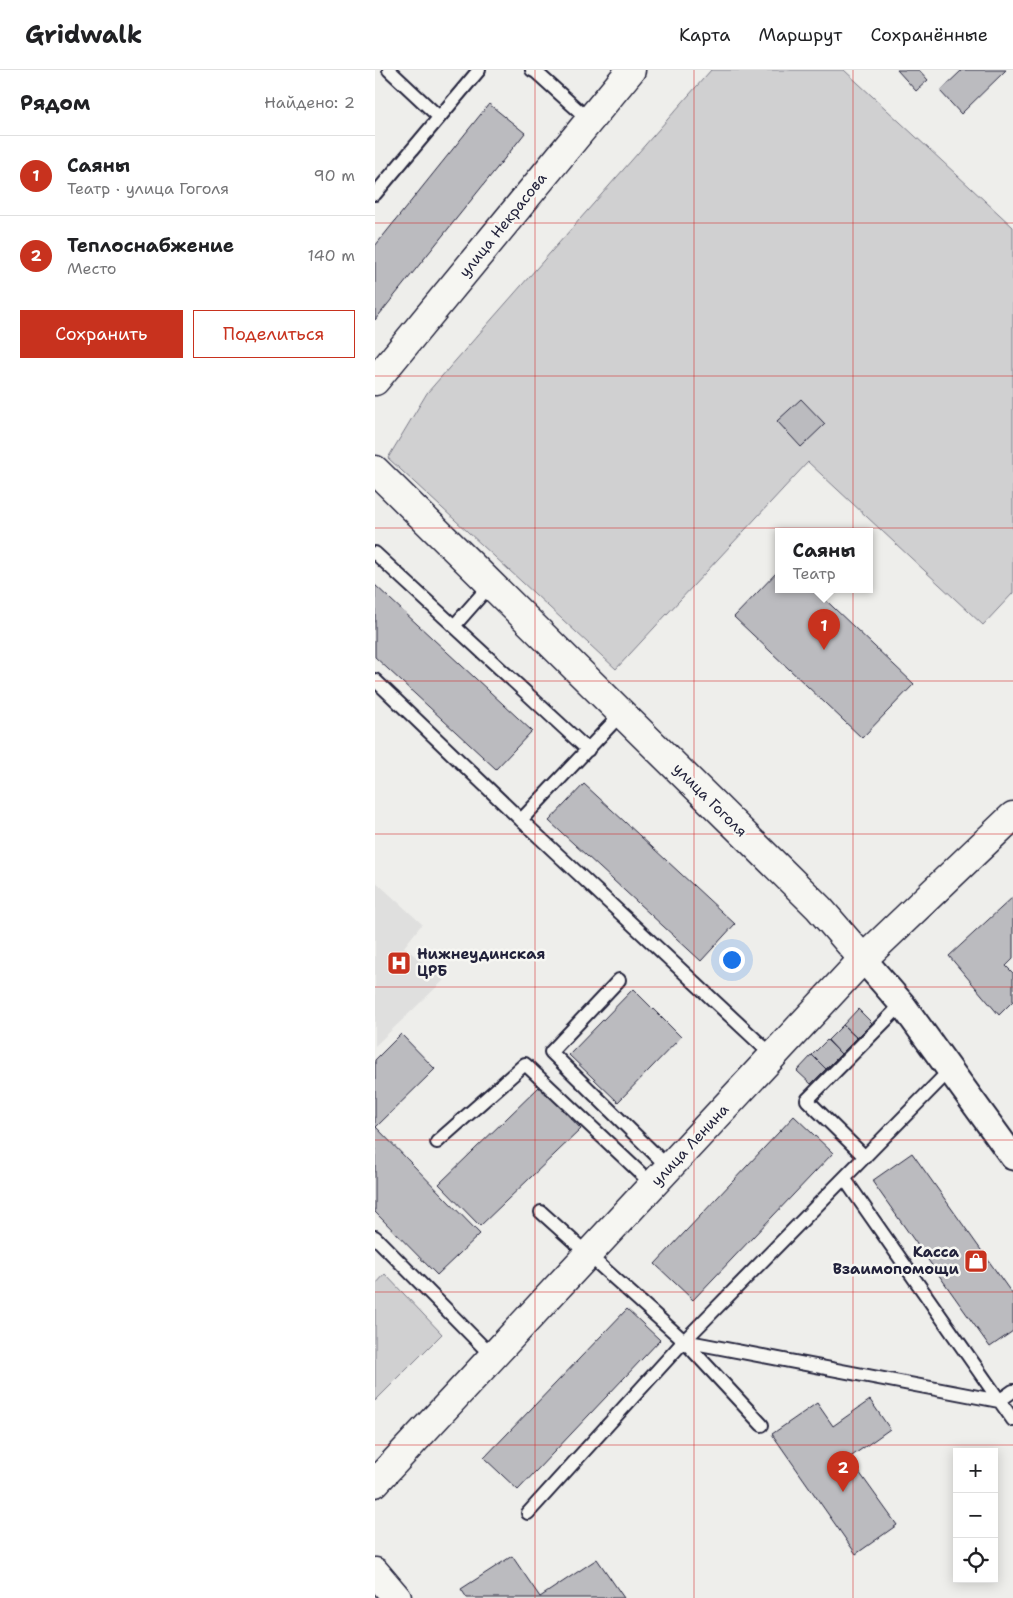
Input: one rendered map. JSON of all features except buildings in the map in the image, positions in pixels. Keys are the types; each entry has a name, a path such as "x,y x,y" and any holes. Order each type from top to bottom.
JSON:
{"street":[{"name":"улица Некрасова","path":"375,380 631,70"},
{"name":"улица Гоголя","path":"375,470 819,908 902,1004 1013,1157"},
{"name":"улица Ленина","path":"375,1483 863,959 1013,816"},
{"path":"375,1572 397,1598"}],"lane":[{"path":"389,70 439,117"},
{"path":"375,194 479,70"},
{"path":"532,70 589,120"},
{"path":"375,552 588,750"},
{"path":"454,626 491,584"},
{"path":"375,680 521,820 773,1056"},
{"path":"521,820 622,713"},
{"path":"619,980 551,1052 661,1176"},
{"path":"865,1156 807,1100 902,1004"},
{"path":"437,1142 525,1064 661,1176"},
{"path":"527,1513 685,1341 950,1070"},
{"path":"844,1178 1013,1420"},
{"path":"541,1212 685,1341 762,1425"},
{"path":"375,1237 493,1357"},
{"path":"685,1341 999,1401 1013,1391"}],"shaded area":[{"path":"711,70 844,70 1013,227 1013,593 983,625 808,462 616,669 388,458 427,393"},
{"name":"Нижнеудинская ЦРБ","path":"375,881 422,924 404,947 444,980 375,1046"},
{"path":"385,1274 442,1334 375,1401 375,1285"}],"place":[{"name":"Саяны","path":"824,650"},
{"name":"Нижнеудинская ЦРБ","path":"399,963"},
{"name":"Касса Взаимопомощи","path":"976,1261"},
{"name":"Теплоснабжение","path":"843,1492"}]}
